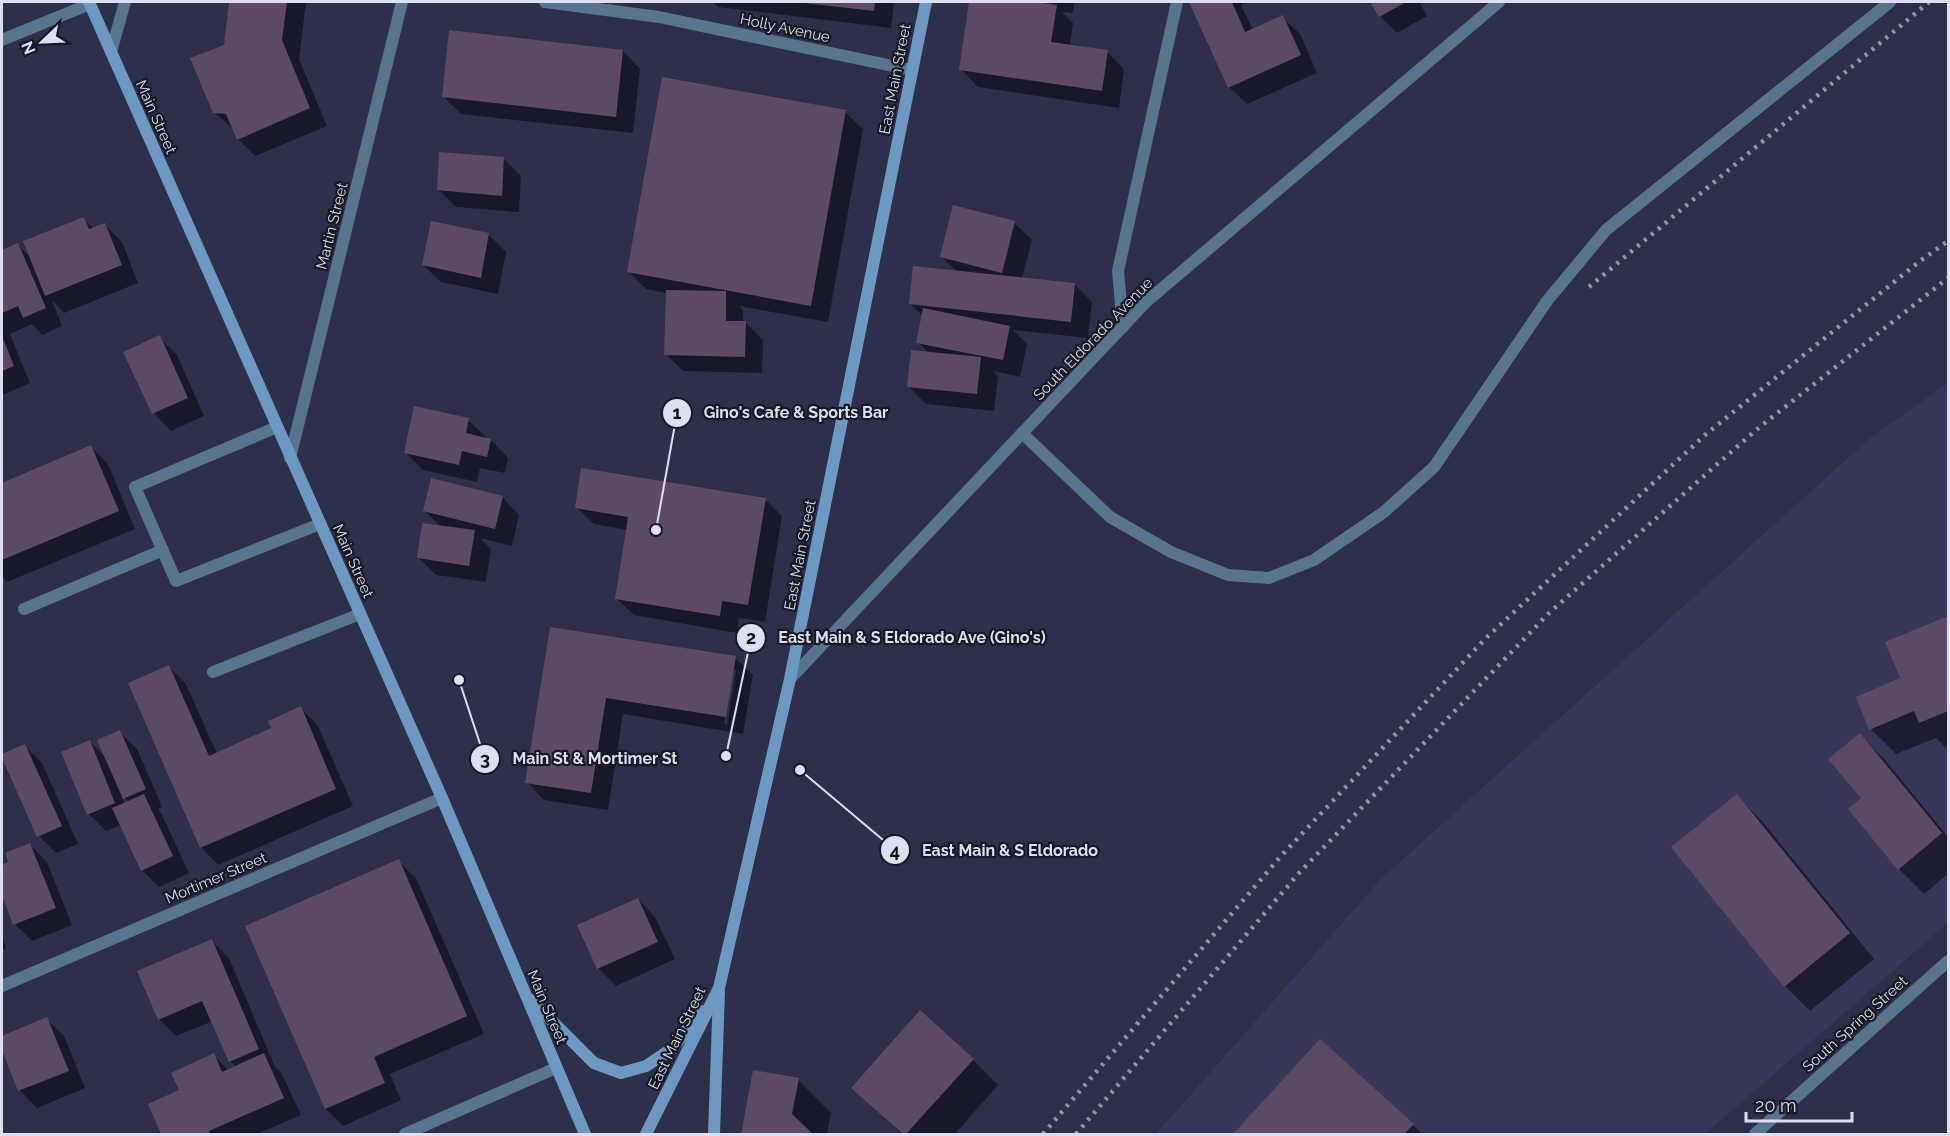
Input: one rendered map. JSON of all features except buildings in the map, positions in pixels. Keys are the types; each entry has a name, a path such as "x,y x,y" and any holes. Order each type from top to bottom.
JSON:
{"street":[{"path":"111,52 125,2"},
{"name":"Martin Street","path":"290,458 402,2"},
{"name":"Holly Avenue","path":"545,2 659,17 912,70"},
{"name":"East Main Street","path":"646,1134 719,988 790,679 926,2"},
{"path":"1123,327 1118,271 1177,2"},
{"name":"South Eldorado Avenue","path":"790,679 1146,302 1499,2"},
{"path":"1022,433 1110,517 1171,552 1228,575 1269,578 1314,560 1384,512 1434,467 1547,301 1606,230 1890,2"},
{"path":"2,40 90,3"},
{"name":"Main Street","path":"90,3 442,798 585,1134"},
{"path":"277,427 135,487 176,581 320,524"},
{"path":"24,609 163,550"},
{"path":"213,672 360,614"},
{"name":"Mortimer Street","path":"2,986 442,798"},
{"name":"South Spring Street","path":"1755,1134 1948,961"},
{"path":"525,995 594,1063 621,1072 646,1066 673,1048 719,988"},
{"path":"714,1134 719,988"},
{"path":"405,1134 556,1068"}],"shaded area":[{"path":"1948,383 1948,923 1705,1134 1156,1134 1381,879 1869,439"}],"railway":[{"path":"1589,287 1929,2"},
{"path":"1043,1134 1281,856 1486,638 1705,435 1920,261 1948,241"},
{"path":"1076,1134 1299,873 1549,613 1756,430 1948,278"}],"place":[{"name":"Gino's Cafe & Sports Bar","path":"656,530"},
{"name":"Main St & Mortimer St","path":"459,680"},
{"name":"East Main & S Eldorado Ave (Gino's)","path":"726,756"},
{"name":"East Main & S Eldorado","path":"800,770"}]}
